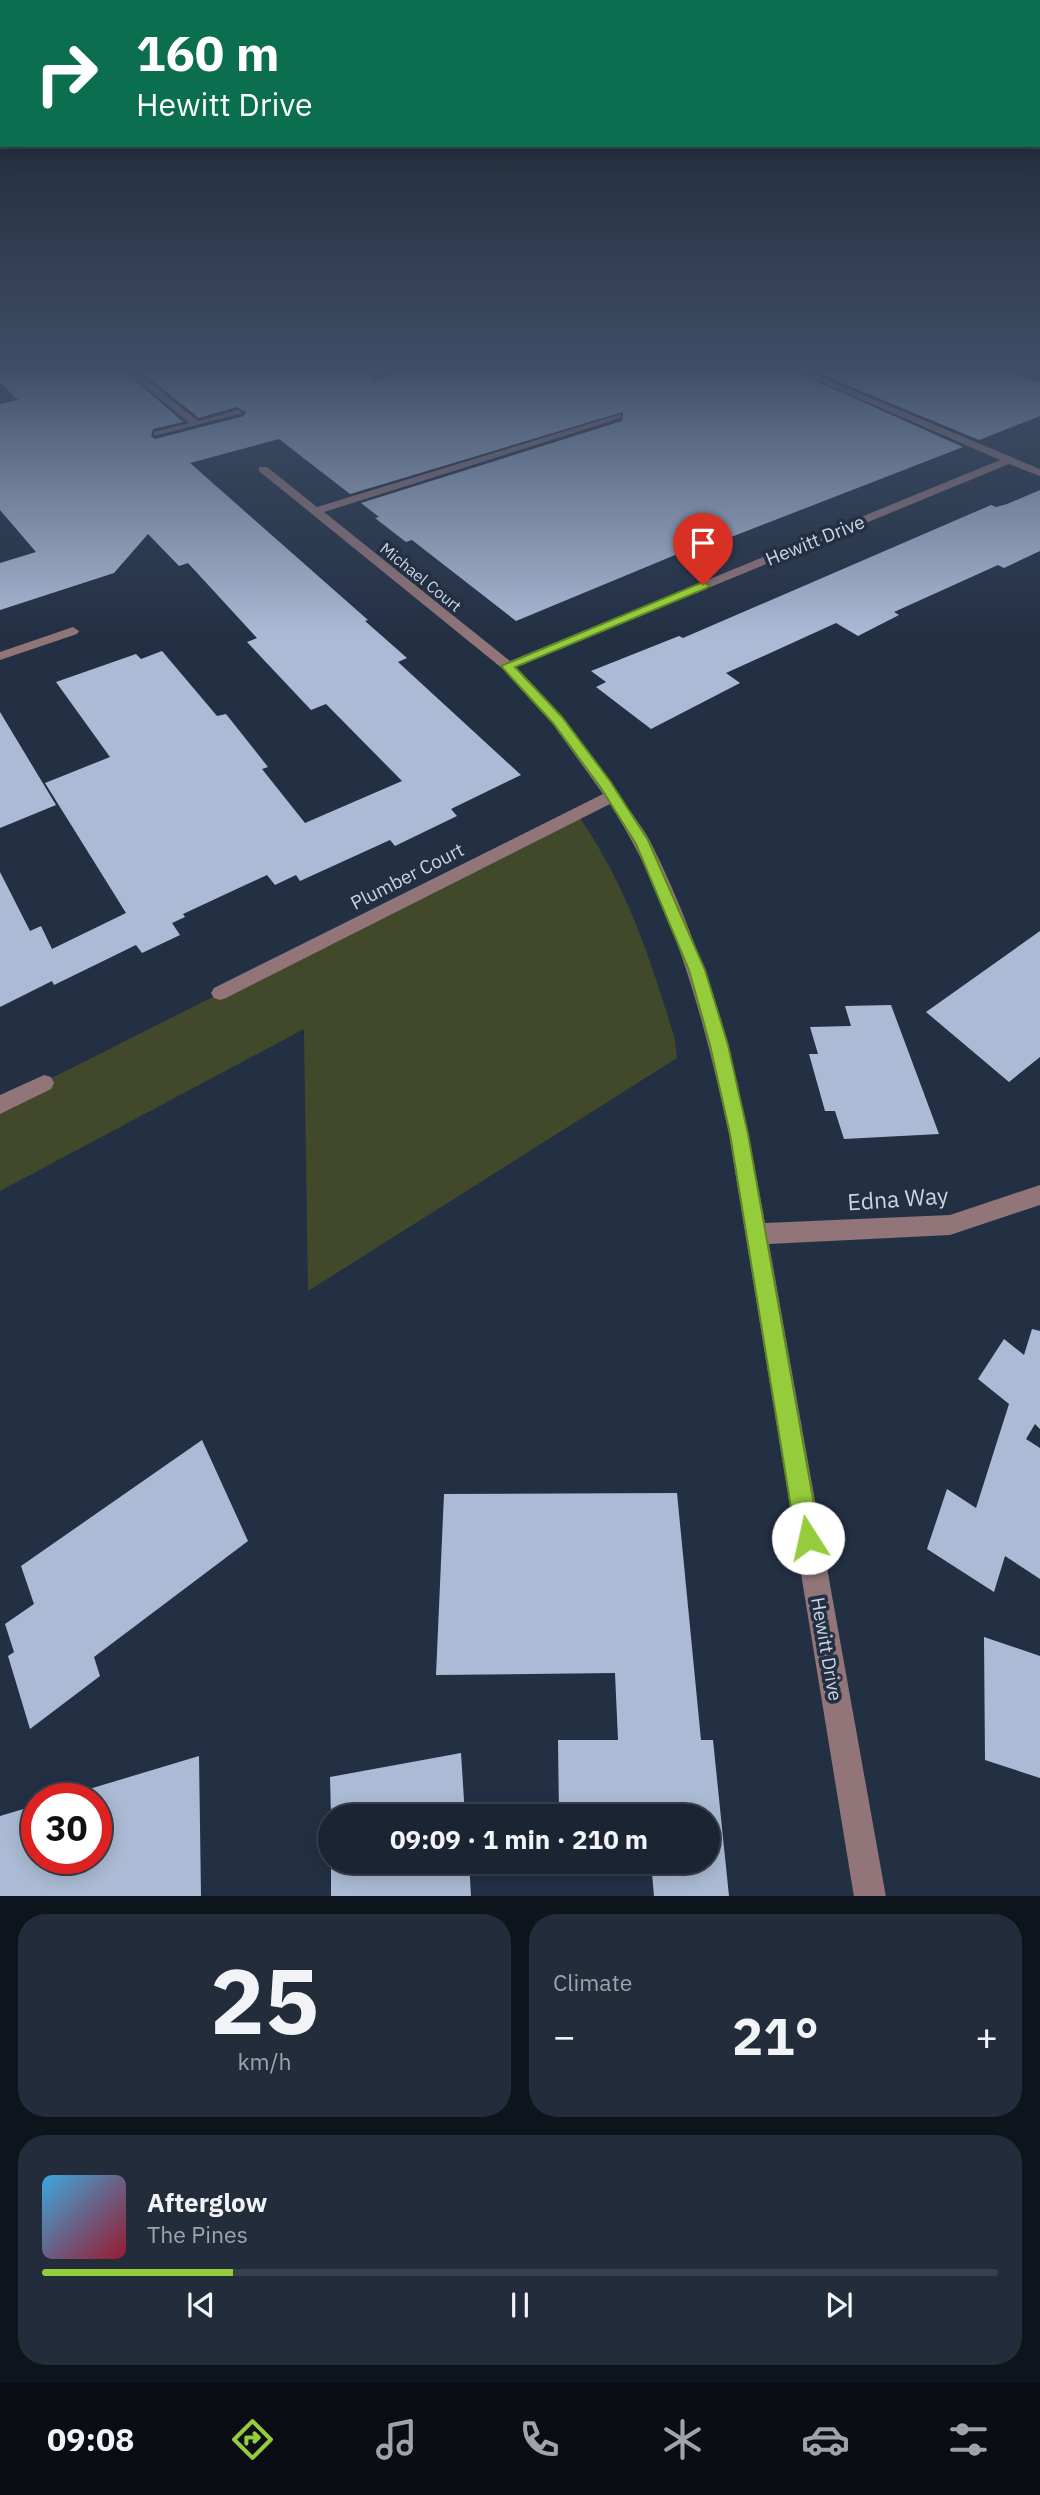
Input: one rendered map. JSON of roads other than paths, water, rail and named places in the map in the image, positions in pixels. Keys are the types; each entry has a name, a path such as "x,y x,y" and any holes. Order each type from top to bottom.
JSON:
{"street":[{"path":"317,511 477,460"},
{"name":"Hewitt Drive","path":"870,1896 739,1134 719,1045 697,970 643,844 613,796 557,720 508,666 1008,460"},
{"path":"1010,460 1040,473"},
{"name":"Michael Court","path":"263,469 508,666"},
{"path":"0,656 72,631"},
{"name":"Plumber Court","path":"219,993 613,796"},
{"path":"0,1105 44,1083"},
{"name":"Edna Way","path":"755,1234 950,1225 1040,1195"}]}
